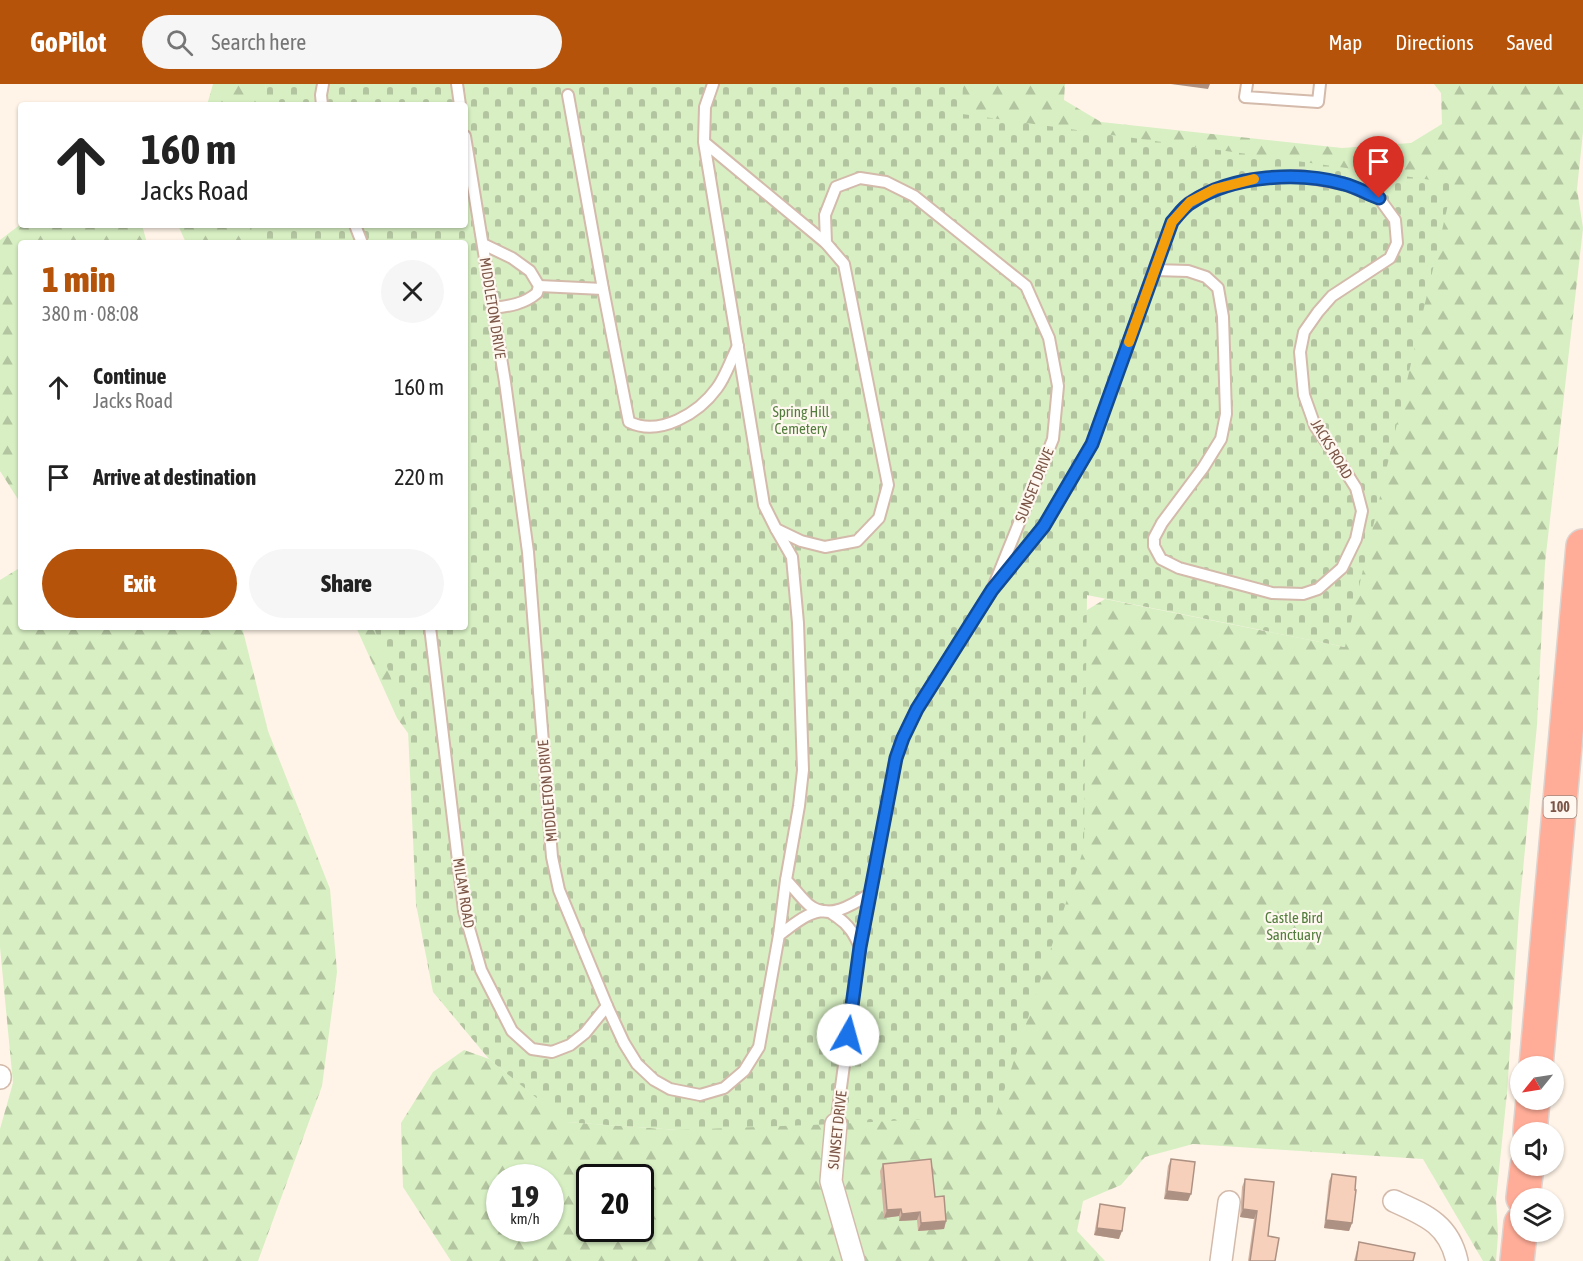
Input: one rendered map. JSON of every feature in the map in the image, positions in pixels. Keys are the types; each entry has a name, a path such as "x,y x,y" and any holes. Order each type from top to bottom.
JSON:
{"highway":[{"name":"100","path":"1537,1056 1583,546"},
{"path":"1517,1261 1519,1242"}],"street":[{"name":"SUNSET DRIVE","path":"836,1124 831,1181 854,1261"},
{"path":"1394,1201 1426,1216 1441,1228 1455,1251 1457,1261"},
{"path":"1221,1261 1229,1202"}],"lane":[{"path":"322,102 323,84"},
{"path":"457,84 460,102"},
{"name":"MIDDLETON DRIVE","path":"468,154 505,382 528,552 552,857 559,890 606,1006 637,1064 654,1080 670,1089 700,1095 724,1088 744,1071 759,1047 779,935 803,770 798,624 792,557 764,505 704,142 705,107 713,84"},
{"path":"1247,84 1245,97 1318,102 1320,84"},
{"path":"568,95 630,422 639,427 655,428 685,417 701,405 718,387 738,345"},
{"path":"704,142 826,243 844,264 888,485 879,518 857,541 825,547 801,541 776,529"},
{"name":"JACKS ROAD","path":"992,590 1044,526 1092,444 1154,270 1172,222 1190,202 1215,189 1251,179 1299,176 1344,184 1379,198 1395,220 1397,243 1390,258 1332,296 1304,332 1300,352 1304,395 1315,426 1356,488 1362,511 1356,539 1342,568 1318,589 1303,594 1272,593 1179,568 1161,559 1154,546 1154,538 1221,439 1226,414 1223,317 1218,288 1206,277 1188,271 1154,270"},
{"name":"SUNSET DRIVE","path":"826,243 825,215 836,187 860,178 886,182 914,196 1026,286 1049,338 1058,386 1053,439 992,590 917,709 896,758 860,947 836,1124"},
{"path":"483,244 512,258 530,271 539,286 537,293 528,300 516,305 493,308"},
{"path":"539,286 603,289"},
{"name":"MILAM ROAD","path":"430,630 464,911 481,970 512,1031 532,1049 552,1052 570,1045 585,1033 606,1006"},
{"path":"786,880 811,907 829,912 842,920 853,932 860,947"},
{"path":"779,935 804,918 818,912 829,912 852,906 871,893"}],"green space":[{"path":"213,84 266,84 265,93 278,102 208,102"},
{"name":"Spring Hill Cemetery","path":"266,84 963,84 962,114 1453,183 1345,647 1087,595 1084,848 996,1115 678,1130 566,1122 489,1059 433,992 416,904 408,730 375,630 468,630 468,240 253,240 251,228 468,228 468,102 263,102"},
{"name":"Castle Bird Sanctuary","path":"945,84 1065,84 1064,100 1101,122 1342,148 1411,143 1442,124 1441,93 1434,84 1583,84 1583,132 1577,189 1583,228 1545,563 1537,725 1519,911 1507,1093 1496,1199 1498,1235 1496,1261 1483,1261 1423,1159 1193,1144 1145,1157 1121,1185 1083,1201 1077,1231 1105,1261 451,1261 403,1187 401,1123 433,1072 464,1050 489,1059 567,1122 678,1130 1076,662 1087,610 1105,599 1345,647 951,118"},
{"path":"18,226 143,228 146,240 18,240 18,499 0,471 0,240"},
{"path":"179,228 348,228 352,240 185,240"},
{"path":"18,569 18,630 243,630 268,731 330,889 337,972 322,1086 258,1261 0,1261 0,1129 13,1083 0,947 0,580"},
{"path":"357,630 419,630 437,773 397,718"}],"building":[{"path":"931,1159 935,1197 944,1196 946,1221 921,1223 920,1212 902,1214 901,1209 887,1210 883,1164"},
{"path":"1171,1159 1195,1162 1191,1194 1167,1191"},
{"path":"1332,1174 1356,1177 1352,1223 1326,1220"},
{"path":"1245,1179 1274,1182 1268,1236 1279,1238 1275,1261 1250,1261 1257,1211 1243,1209"},
{"path":"1100,1204 1125,1208 1122,1231 1097,1228"},
{"path":"1359,1242 1415,1253 1413,1261 1356,1261"}],"slow traffic":[{"path":"1129,342 1172,222 1190,202 1215,189 1254,179"}],"route":[{"path":"848,1035 860,947 896,758 903,738 917,709 992,590 1044,526 1092,444 1172,222 1190,202 1215,189 1251,179 1299,176 1344,184 1379,198"}]}
